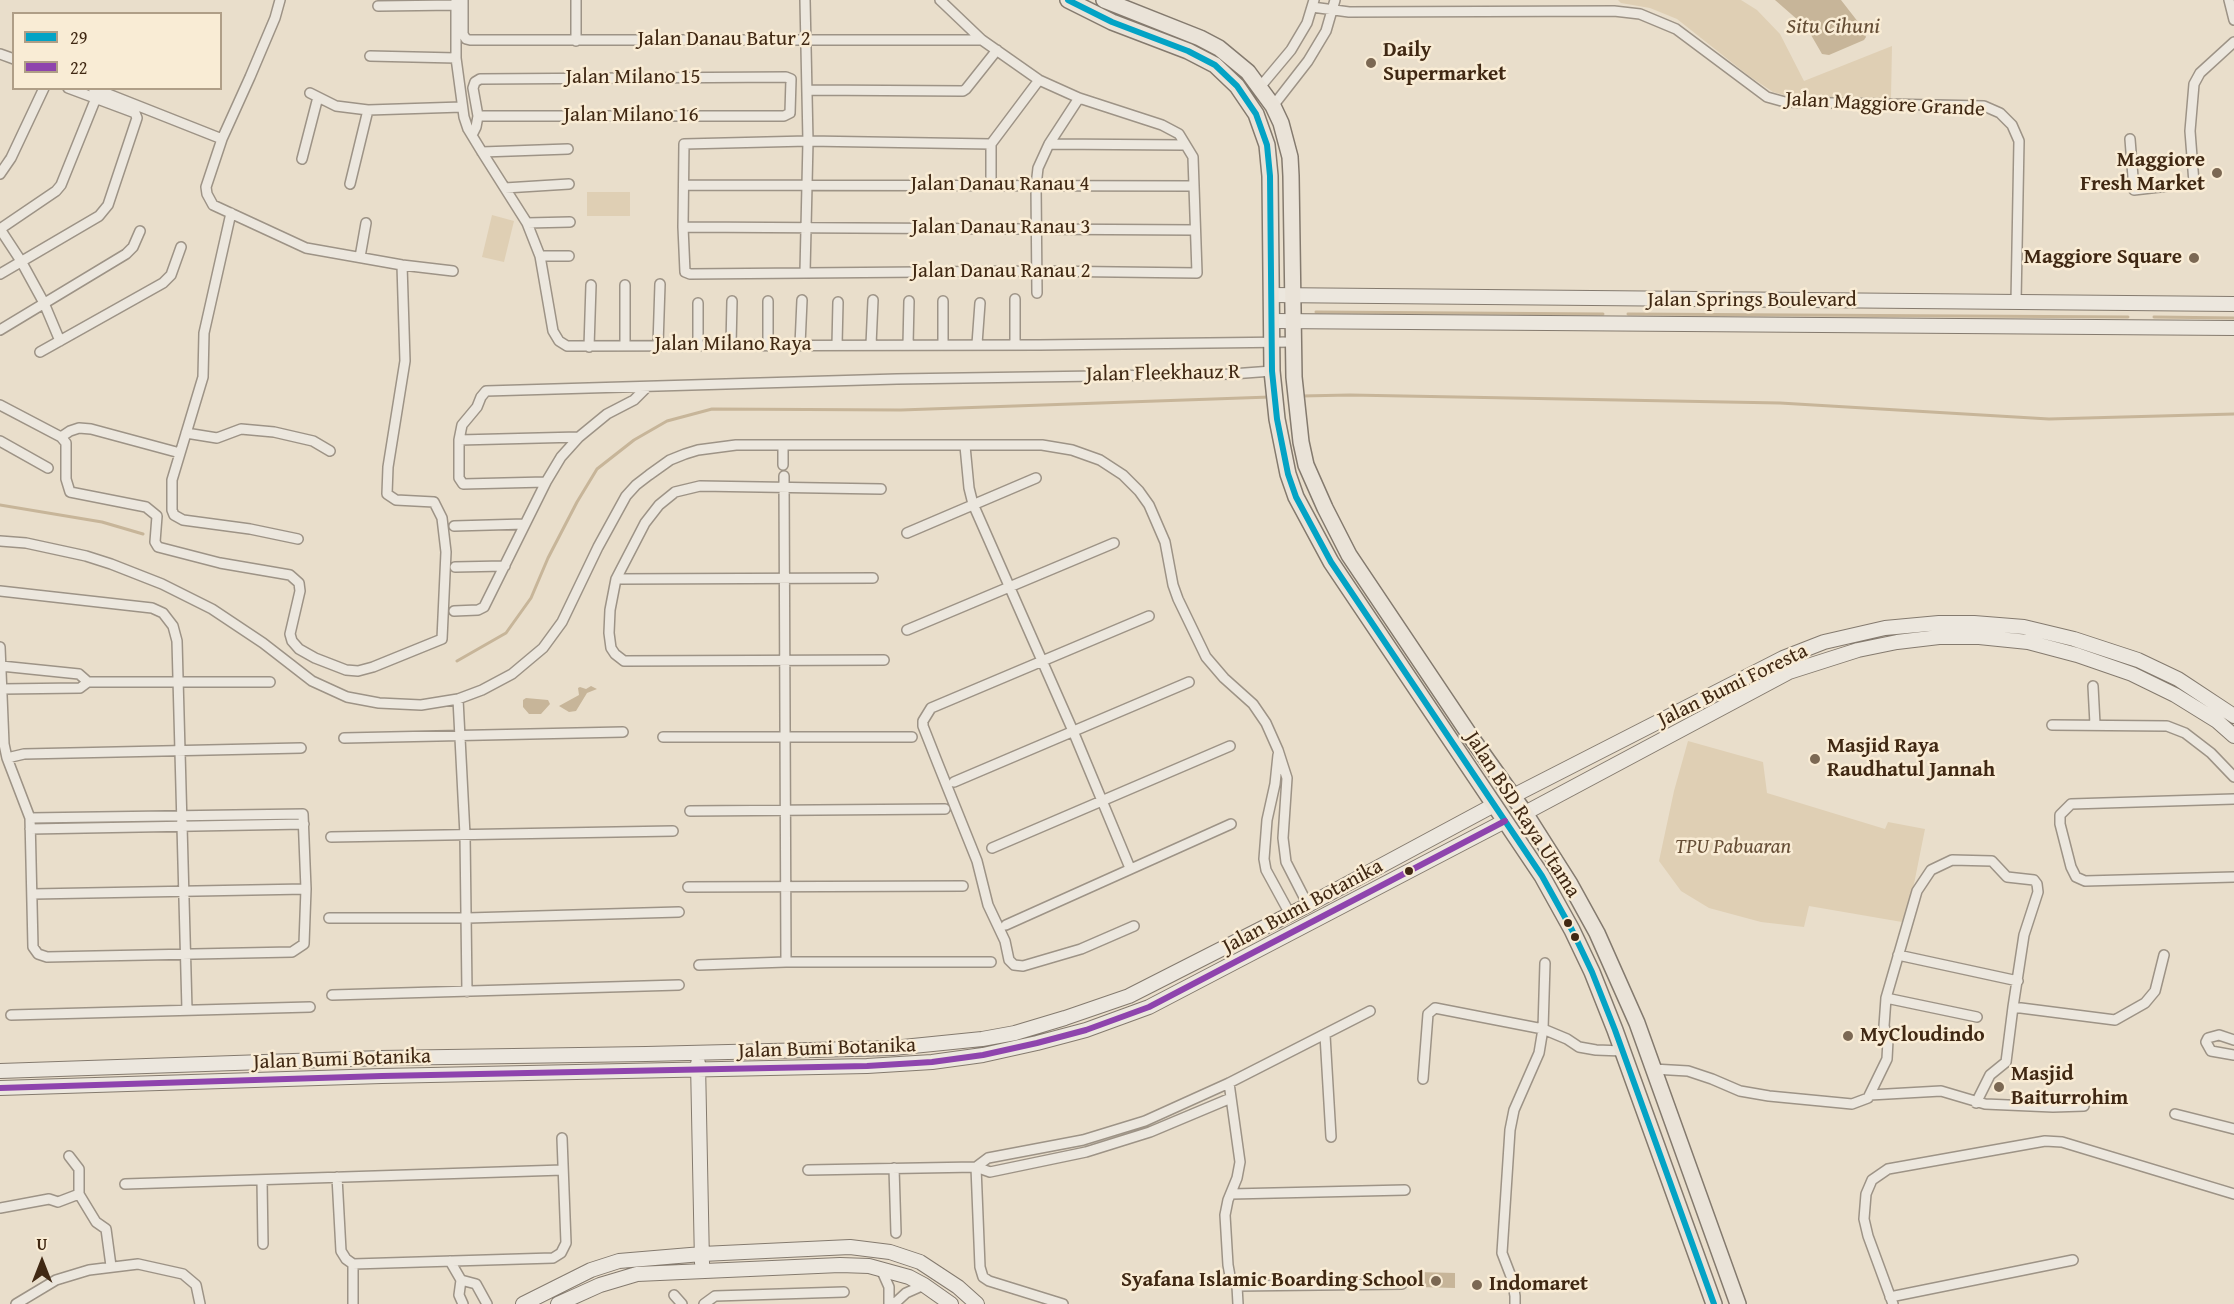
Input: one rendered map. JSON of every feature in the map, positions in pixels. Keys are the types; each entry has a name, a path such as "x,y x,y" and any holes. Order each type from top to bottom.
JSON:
{"main road":[{"name":"Jalan BSD Raya Utama","path":"1068,0 1112,22 1188,51 1215,65 1249,101 1263,131 1269,166 1273,374 1277,419 1288,474 1296,497 1315,536 1372,626 1542,876 1572,930 1592,972 1623,1051 1714,1304"},
{"name":"Jalan BSD Raya Utama","path":"1104,0 1200,38 1219,48 1248,72 1273,106 1281,123 1290,158 1294,377 1298,420 1306,465 1324,508 1349,555 1525,813 1570,884 1597,933 1633,1014 1738,1304"},
{"name":"Jalan Springs Boulevard","path":"1271,295 2234,304"},
{"path":"1615,300 1615,325"},
{"path":"2141,303 2142,327"},
{"name":"Jalan Springs Boulevard","path":"1272,321 2234,328"},
{"name":"Jalan Bumi Foresta","path":"1513,796 1783,658 1824,642 1858,633 1920,624 1974,622 2034,630 2074,639 2138,660 2178,679 2234,716"},
{"name":"Jalan Bumi Foresta","path":"1525,813 1789,672 1858,650 1918,639 1979,637 2028,642 2077,655 2132,674 2175,695 2217,721 2234,736"},
{"path":"1736,682 1744,696"},
{"name":"Jalan Bumi Botanika","path":"0,1071 381,1058 892,1048 1015,1033 1107,1004 1181,971 1494,806"},
{"name":"Jalan Bumi Botanika","path":"0,1088 382,1076 867,1066 932,1062 1037,1043 1114,1021 1149,1007 1505,821"},
{"path":"1107,1004 1114,1021"},
{"path":"698,1052 702,1271"},
{"path":"381,1058 382,1076"},
{"path":"523,1304 591,1270 619,1261 702,1254 850,1247 871,1249 920,1262 958,1287 977,1304"},
{"path":"558,1304 600,1285 637,1274 840,1265 881,1269 924,1285 951,1304"}],"street":[{"path":"280,0 255,68 222,139 206,187 213,205 306,248 402,265 453,271"},
{"path":"576,0 576,41"},
{"path":"805,0 808,141 805,272"},
{"path":"939,0 982,40 1039,81 1079,98 1172,129 1179,134 1193,157 1195,230"},
{"path":"1273,106 1308,61 1326,31 1335,0"},
{"path":"1603,11 1604,0"},
{"path":"2229,0 2234,21"},
{"path":"378,6 458,2"},
{"name":"Jalan Danau Batur 2","path":"458,2 463,34 466,39 982,40"},
{"name":"Jalan Milano Raya","path":"458,2 456,58 462,107 472,135 527,223 540,256 546,280 553,331 559,341 567,346 1293,342"},
{"path":"1260,87 1292,50 1307,23 1313,4"},
{"name":"Jalan Maggiore Grande","path":"1313,4 1332,10 1377,12 1603,11 1640,14 1676,29 1767,97 1785,102 1984,106 2000,113 2012,125 2019,141 2016,302"},
{"path":"2130,139 2134,189 2194,183 2190,131 2194,84 2200,73 2234,42"},
{"path":"807,90 963,91 997,50"},
{"path":"370,56 456,58"},
{"name":"Jalan Milano 15","path":"478,116 474,88 475,82 480,79 786,77 791,79 790,113 784,116"},
{"path":"990,185 991,144 1039,81"},
{"path":"0,174 11,158 43,90"},
{"path":"79,90 95,93 222,139"},
{"path":"0,274 105,211 137,123 135,113 95,93"},
{"path":"60,341 44,303 0,229 56,191 61,185 95,93"},
{"path":"302,159 314,95 336,106 368,110 462,107"},
{"path":"1037,293 1036,186 1038,168 1049,144 1079,98"},
{"path":"350,184 368,110"},
{"path":"472,135 478,116"},
{"name":"Jalan Milano 16","path":"478,116 784,116"},
{"path":"683,227 684,144 808,141 991,144"},
{"path":"1049,144 1184,145"},
{"path":"482,152 568,149"},
{"path":"505,188 569,184"},
{"name":"Jalan Danau Ranau 4","path":"684,185 1194,186"},
{"path":"231,213 204,333 203,377 172,480 172,510 174,515 183,520 250,529 298,539"},
{"path":"527,223 570,222"},
{"path":"360,257 366,223"},
{"name":"Jalan Danau Ranau 3","path":"683,227 1195,230"},
{"name":"Jalan Danau Ranau 2","path":"683,227 684,269 690,274 1037,271 1197,273 1195,230"},
{"path":"0,330 126,254 134,247 140,231"},
{"path":"40,352 163,283 171,274 181,247"},
{"path":"540,256 569,256"},
{"path":"157,516 155,542 158,547 220,563 290,575 295,579 300,591 290,634 292,641 299,649 315,658 346,670 358,671 442,639 446,552 442,518 434,502 396,500 387,494 388,467 405,361 402,265"},
{"path":"658,345 660,284"},
{"path":"589,347 591,285"},
{"path":"625,285 626,345"},
{"path":"1015,299 1015,345"},
{"path":"800,345 802,300"},
{"path":"871,345 873,300"},
{"path":"731,345 732,301"},
{"path":"768,301 768,346"},
{"path":"908,345 909,301"},
{"path":"943,301 943,345"},
{"path":"837,345 838,302"},
{"path":"698,303 698,346"},
{"path":"977,345 980,303"},
{"name":"Jalan Fleekhauz R","path":"459,440 462,425 477,407 486,391 1053,376 1273,374"},
{"path":"454,611 478,610 484,606 546,482 561,457 579,438 608,414 634,400 647,387"},
{"path":"0,405 61,437 66,443 66,479 70,492 146,507 157,516"},
{"path":"61,437 70,431 91,429 180,453"},
{"path":"186,433 217,438 241,429 274,432 313,441 330,451"},
{"path":"546,482 463,484 459,478 459,440 579,438"},
{"path":"0,441 48,468"},
{"path":"0,541 26,543 86,556 162,584 212,609 263,643 312,681 347,697 379,704 422,705 458,699 482,690 512,674 543,648 562,622 618,507 636,484 670,460 698,450 735,445 1042,445 1072,450 1100,460 1122,475 1139,491 1155,515 1165,542 1178,599 1206,657 1224,678 1253,704 1266,723 1287,778 1284,852 1291,873 1308,905"},
{"path":"783,446 783,465"},
{"path":"966,446 969,488 973,504 1073,730 1130,868"},
{"path":"784,476 786,962"},
{"path":"907,533 1036,478"},
{"path":"881,489 700,486 675,492 659,505 645,523 616,579 610,610 609,633 611,648 624,661 884,660"},
{"path":"157,516 172,510"},
{"path":"454,526 525,524"},
{"path":"907,630 1114,543"},
{"path":"454,567 505,566"},
{"path":"616,579 873,578"},
{"path":"0,591 152,608 163,613 172,626 177,641 188,1010"},
{"path":"1134,926 1081,949 1023,966 1014,965 988,905 977,861 923,726 925,716 931,708 1149,616"},
{"path":"0,647 4,744 7,758 30,818 33,947 38,954 47,957 186,955 298,950 306,939 304,819"},
{"path":"1,666 79,674 88,682"},
{"path":"2,688 80,688 88,682 270,682"},
{"path":"954,782 1189,682"},
{"path":"2093,686 2095,724"},
{"path":"458,699 468,918 467,992"},
{"path":"2052,725 2167,726 2185,733 2211,753 2234,777"},
{"path":"344,738 623,732"},
{"path":"663,737 912,737"},
{"path":"992,848 1230,746"},
{"path":"7,758 24,754 301,748"},
{"path":"1278,750 1275,784 1267,820 1264,859 1266,870 1290,914"},
{"path":"2234,799 2070,804 2060,815 2070,867 2076,877 2085,881 2234,877"},
{"path":"690,811 945,809"},
{"path":"30,818 182,816 304,819"},
{"path":"30,829 182,826 304,819"},
{"path":"1006,925 1231,824"},
{"path":"331,837 673,831"},
{"path":"1653,1069 1688,1071 1740,1092 1859,1103 1870,1095 1883,1069 1888,1050 1884,1026 1886,998 1917,891 1931,870 1952,860 1992,861 2007,877 2034,880 2038,892 2024,935 2006,1062 1990,1075 1976,1103"},
{"path":"688,887 963,886"},
{"path":"33,894 306,889"},
{"path":"329,918 468,918 679,912"},
{"path":"1898,955 2018,981"},
{"path":"2013,1007 2115,1020 2145,1003 2155,991 2164,955"},
{"path":"699,965 786,962 991,962"},
{"path":"1515,1304 1512,1279 1502,1253 1510,1130 1514,1110 1539,1053 1543,1029 1545,963"},
{"path":"332,994 679,985"},
{"path":"1886,998 1977,1017"},
{"path":"11,1015 310,1007"},
{"path":"1424,1079 1428,1014 1435,1008 1543,1029 1567,1039 1578,1047 1623,1051"},
{"path":"976,1167 988,1158 1083,1140 1145,1121 1229,1083 1370,1011"},
{"path":"1324,1035 1331,1137"},
{"path":"2234,1040 2218,1035 2208,1038 2206,1042 2211,1051 2234,1055"},
{"path":"1229,1083 1240,1162 1225,1215 1227,1265 1230,1276 1237,1286 1238,1304"},
{"path":"1870,1095 1941,1091 1976,1103 2084,1106"},
{"path":"808,1170 976,1167 990,1172 1086,1152 1150,1132 1231,1098"},
{"path":"2175,1114 2234,1129"},
{"path":"337,1178 340,1251 353,1264 553,1258 561,1253 566,1244 562,1138"},
{"path":"2073,1260 1892,1300 1868,1236 1864,1219 1866,1194 1872,1180 1888,1169 2044,1140 2061,1142 2234,1194"},
{"path":"69,1156 79,1169 79,1194 96,1222 106,1229 111,1266"},
{"path":"976,1167 980,1267 983,1277 988,1281 1063,1304"},
{"path":"894,1168 896,1233"},
{"path":"125,1184 563,1170"},
{"path":"262,1180 263,1244"},
{"path":"1231,1194 1405,1190"},
{"path":"0,1208 49,1199 58,1202 79,1194"},
{"path":"450,1261 461,1280 459,1295 464,1304"},
{"path":"15,1304 56,1280 89,1270 138,1264 183,1274 196,1285 200,1304"},
{"path":"353,1264 353,1304"},
{"path":"881,1269 889,1287 889,1304"},
{"path":"461,1280 476,1284 487,1304"},
{"path":"1237,1286 1402,1284"},
{"path":"894,1304 906,1293 924,1285"},
{"path":"704,1304 715,1296 844,1292"},
{"path":"674,1295 682,1304"}],"green space":[{"path":"1618,0 1741,0 1757,10 1780,34 1804,81 1892,46 1891,98 1791,97 1773,92 1677,19 1650,8 1621,3"},
{"path":"587,192 630,192 630,216 587,216"},
{"path":"492,215 514,221 504,262 482,257"},
{"name":"TPU Pabuaran","path":"1688,741 1763,762 1767,793 1885,829 1888,822 1925,829 1912,894 1902,922 1809,906 1804,927 1761,922 1709,908 1681,891 1659,861 1674,791"}],"water":[{"name":"Situ Cihuni","path":"1775,0 1841,0 1862,27 1866,37 1864,40 1829,55 1822,54 1807,28"},
{"path":"591,686 597,689 587,693 576,711 569,712 559,706 579,695 578,688 586,689"},
{"path":"526,698 548,700 550,704 541,714 529,714 523,707 523,700"},
{"path":"1418,1272 1455,1273 1455,1288 1418,1287"}],"waterway":[{"path":"1316,312 1603,314"},
{"path":"1628,314 2128,317"},
{"path":"2154,317 2234,318"},
{"path":"1301,396 1780,403 2049,419 2234,414"},
{"path":"457,661 506,633 531,598 548,558 597,469 634,440 667,421 712,409 901,410 1270,397"},
{"path":"0,505 102,522 143,534"}],"transit line":[{"name":"29","path":"1068,0 1112,22 1188,51 1215,65 1237,86 1256,114 1267,145 1270,176 1272,371 1277,419 1288,474 1296,497 1331,562 1542,876 1572,930 1615,1030 1714,1304"},
{"name":"22","path":"0,1088 382,1076 867,1066 932,1062 983,1055 1086,1030 1149,1007 1505,821"}],"place":[{"name":"Daily Supermarket","path":"1371,63"},
{"name":"Maggiore Fresh Market","path":"2217,173"},
{"name":"Maggiore Square","path":"2194,258"},
{"name":"Masjid Raya Raudhatul Jannah","path":"1815,759"},
{"name":"MyCloudindo","path":"1848,1036"},
{"name":"Masjid Baiturrohim","path":"1999,1087"},
{"name":"Syafana Islamic Boarding School","path":"1436,1281"},
{"name":"Indomaret","path":"1477,1285"}]}
